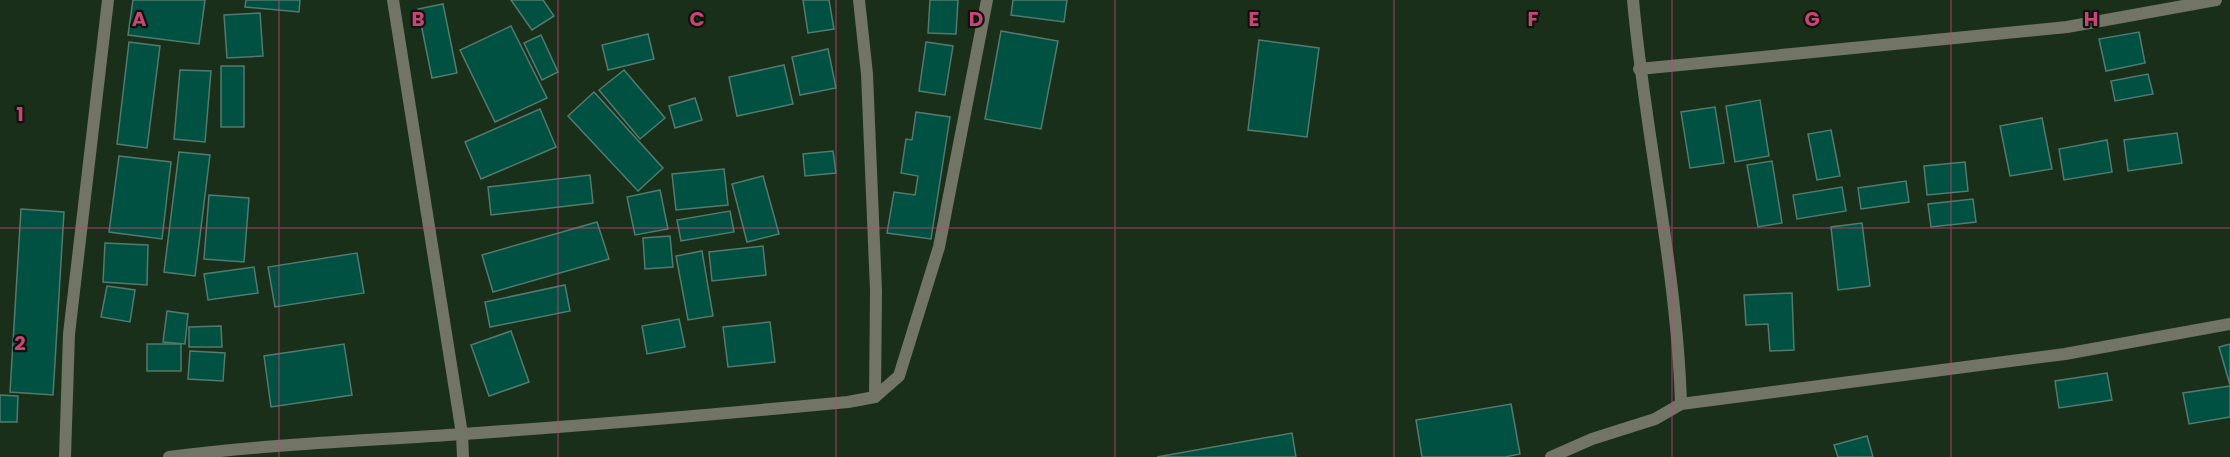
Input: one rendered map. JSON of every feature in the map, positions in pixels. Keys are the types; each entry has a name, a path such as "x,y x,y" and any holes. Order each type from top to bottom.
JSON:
{"street":[{"path":"66,457 69,334 108,0"},
{"path":"393,0 462,434 463,457"},
{"path":"859,0 867,74 875,256 875,397"},
{"path":"169,457 240,448 462,434 825,404 875,397 899,376 939,247 987,0"},
{"path":"1633,0 1639,69 1680,346 1682,404"},
{"path":"1639,69 2067,27 2216,0"},
{"path":"1551,457 1592,439 1655,419 1682,404 2065,354 2230,324"}],"building":[{"path":"133,0 205,0 199,44 128,35"},
{"path":"246,0 300,0 299,12 245,7"},
{"path":"511,0 543,0 554,16 532,30"},
{"path":"803,0 829,0 834,29 808,33"},
{"path":"930,0 958,0 956,34 928,33"},
{"path":"1013,0 1067,0 1064,22 1011,15"},
{"path":"443,4 457,73 432,78 418,9"},
{"path":"260,13 263,56 227,58 224,15"},
{"path":"511,26 547,98 495,122 460,50"},
{"path":"1001,31 1058,41 1041,129 985,119"},
{"path":"2139,32 2145,63 2106,71 2099,39"},
{"path":"648,34 654,59 608,70 602,45"},
{"path":"541,35 558,72 542,80 524,43"},
{"path":"1259,40 1319,48 1307,137 1248,130"},
{"path":"129,42 160,46 147,148 117,144"},
{"path":"926,42 953,46 945,95 919,91"},
{"path":"828,49 836,88 800,95 792,57"},
{"path":"784,65 793,104 737,116 729,77"},
{"path":"221,66 244,66 244,127 221,127"},
{"path":"180,70 211,71 205,142 174,139"},
{"path":"624,70 665,118 640,139 599,90"},
{"path":"2148,74 2153,94 2115,101 2111,81"},
{"path":"594,92 663,168 638,191 568,116"},
{"path":"695,98 702,120 675,128 669,106"},
{"path":"1760,100 1769,156 1735,162 1726,106"},
{"path":"1715,107 1724,163 1690,168 1681,112"},
{"path":"540,109 556,147 481,179 465,142"},
{"path":"916,112 950,117 931,239 887,233 894,192 915,195 918,176 901,173 906,139 912,140"},
{"path":"2042,118 2052,169 2010,176 2000,126"},
{"path":"1831,130 1840,176 1817,180 1808,134"},
{"path":"2177,133 2182,163 2128,171 2124,140"},
{"path":"2107,140 2112,172 2064,180 2059,149"},
{"path":"833,151 836,173 805,176 803,154"},
{"path":"179,152 210,155 195,276 164,272"},
{"path":"119,156 171,162 162,239 109,232"},
{"path":"1772,161 1782,223 1758,227 1747,165"},
{"path":"1965,162 1968,191 1927,195 1924,166"},
{"path":"724,169 728,205 676,210 672,174"},
{"path":"590,175 593,203 491,215 488,187"},
{"path":"763,176 779,234 747,242 732,184"},
{"path":"1906,181 1909,202 1861,209 1858,188"},
{"path":"1842,187 1846,211 1797,219 1793,195"},
{"path":"660,190 668,229 635,235 627,197"},
{"path":"209,195 249,198 244,262 204,259"},
{"path":"1973,199 1976,222 1931,227 1928,204"},
{"path":"21,209 64,212 53,395 10,392"},
{"path":"730,211 734,232 681,241 677,220"},
{"path":"597,222 609,259 493,292 482,255"},
{"path":"1862,223 1870,286 1838,290 1831,227"},
{"path":"670,236 673,267 645,269 643,238"},
{"path":"105,243 148,245 147,285 103,282"},
{"path":"763,246 766,275 712,281 709,252"},
{"path":"702,251 713,316 688,320 676,256"},
{"path":"357,253 364,293 275,307 268,267"},
{"path":"254,267 258,293 208,300 204,274"},
{"path":"565,285 570,311 490,327 485,302"},
{"path":"107,286 135,290 130,322 101,317"},
{"path":"1792,293 1794,350 1770,351 1768,324 1746,325 1744,295"},
{"path":"167,311 188,314 185,344 163,342"},
{"path":"679,319 685,347 647,354 642,326"},
{"path":"770,322 775,362 728,367 723,327"},
{"path":"221,326 222,347 189,347 189,327"},
{"path":"511,331 529,382 489,396 471,345"},
{"path":"147,344 181,344 181,371 147,371"},
{"path":"344,344 352,395 271,407 264,356"},
{"path":"2230,344 2230,385 2219,347"},
{"path":"190,351 225,353 223,381 188,379"},
{"path":"2107,373 2112,400 2059,408 2055,381"},
{"path":"2230,386 2230,417 2189,424 2183,393"},
{"path":"0,395 18,396 17,422 0,422"},
{"path":"1511,404 1520,454 1505,457 1422,457 1416,420"},
{"path":"1292,433 1296,457 1157,457"},
{"path":"1867,436 1873,457 1838,457 1834,445"}]}
